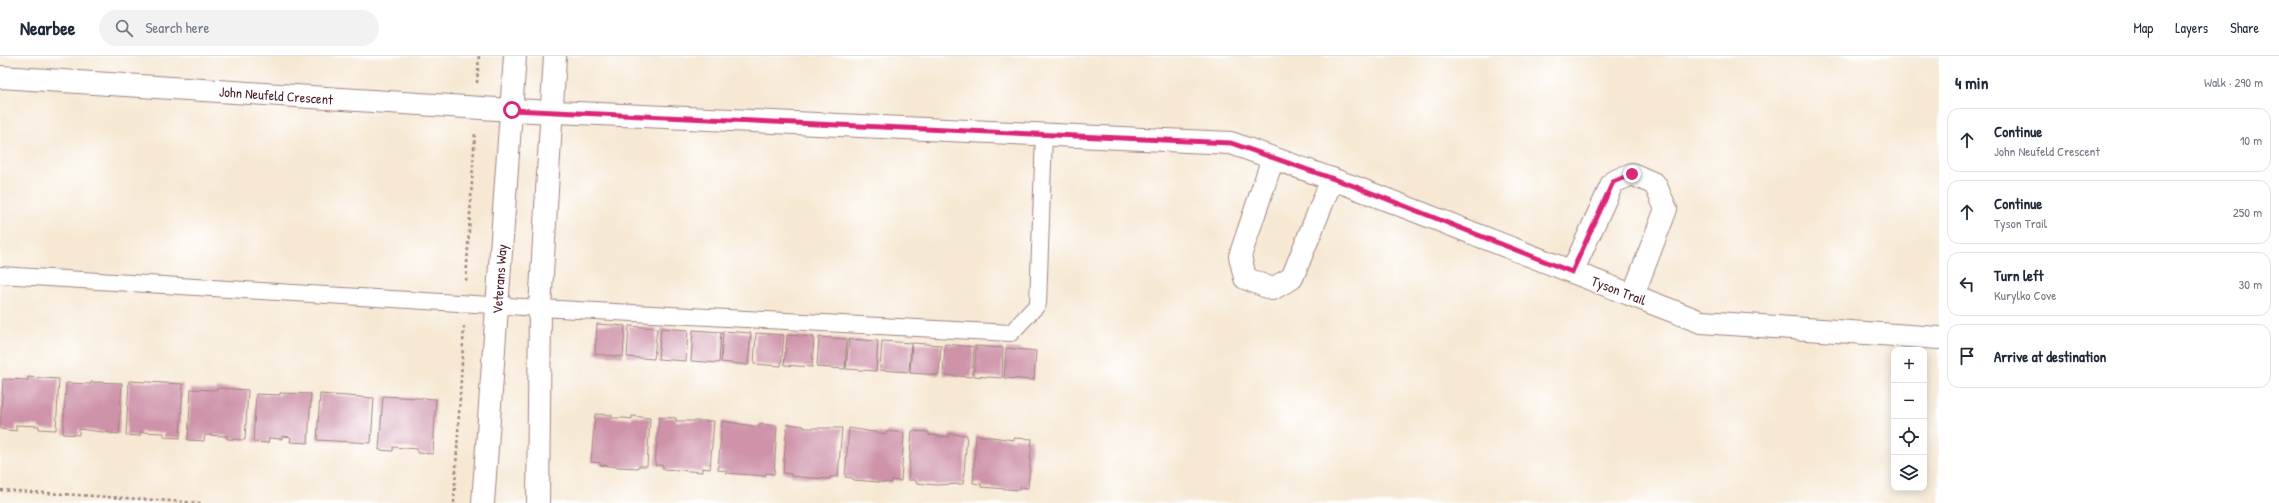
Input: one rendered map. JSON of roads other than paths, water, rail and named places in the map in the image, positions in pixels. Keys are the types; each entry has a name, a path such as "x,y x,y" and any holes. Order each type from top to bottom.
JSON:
{"street":[{"name":"Veterans Way","path":"483,503 515,56"},
{"path":"538,503 540,308 555,56"},
{"name":"John Neufeld Crescent","path":"0,77 552,112"},
{"name":"Tyson Trail","path":"552,112 1231,143 1332,179 1701,322 1939,338"},
{"path":"1273,158 1240,256 1245,278 1272,289 1292,278 1332,179"},
{"path":"1572,272 1613,182 1632,174 1656,184 1666,209 1633,295"}],"lane":[{"path":"0,275 497,304 540,308 1011,333 1038,304 1044,135"}]}
